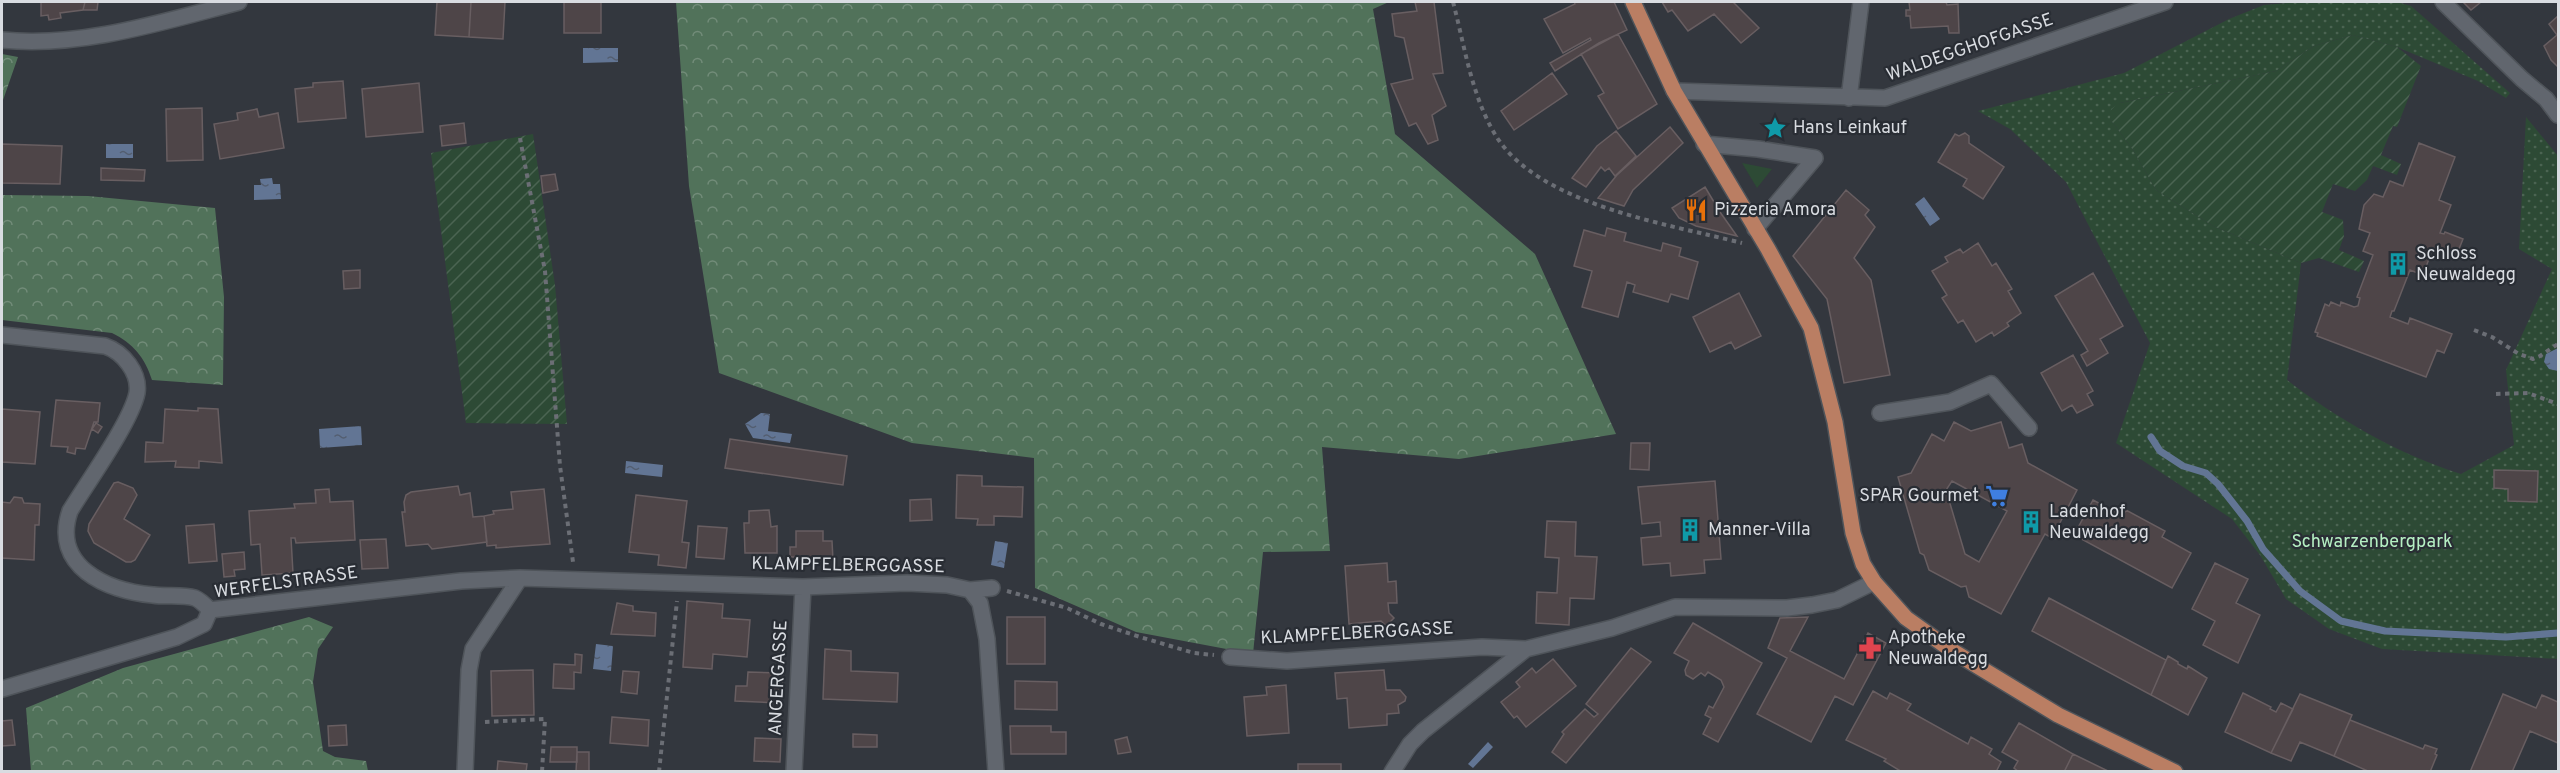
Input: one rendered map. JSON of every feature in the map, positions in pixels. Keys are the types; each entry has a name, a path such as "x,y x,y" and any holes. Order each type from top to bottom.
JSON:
{"main road":[{"path":"1633,2 1674,91 1811,328 1835,422 1853,533 1863,564 1874,582 1906,618 1951,650 2058,715 2175,771"}],"street":[{"path":"2,40 26,43 93,37 239,2"},
{"path":"1849,98 1862,2"},
{"name":"WALDEGGHOFGASSE","path":"1674,91 1886,98 2164,2"},
{"path":"2443,2 2522,79 2546,99 2559,115"},
{"path":"1704,144 1815,158 1755,229"},
{"path":"2,335 105,346 115,349 124,358 137,383 135,399 128,416 70,510 64,526 69,554 79,566 116,587 152,595 196,598 210,610"},
{"path":"1880,413 1950,402 1991,384 2029,428"},
{"path":"465,771 469,669 473,649 520,578"},
{"name":"KLAMPFELBERGGASSE","path":"520,578 803,587 907,583 970,590 992,588"},
{"name":"WERFELSTRASSE","path":"2,689 177,636 204,624 210,610 461,581 520,578"},
{"name":"KLAMPFELBERGGASSE","path":"1230,657 1287,661 1482,647 1526,649 1612,628 1675,607 1787,608 1812,605 1837,600 1874,582"},
{"name":"ANGERGASSE","path":"794,771 803,587"},
{"path":"970,590 980,603 987,639 996,771"},
{"path":"1392,771 1410,744 1423,731 1526,649"}],"path":[{"path":"1453,2 1468,69 1489,120 1507,152 1523,167 1540,179 1605,207 1767,249"},
{"path":"520,138 545,271 560,466 576,579"},
{"path":"2474,330 2492,337 2518,354 2533,358 2559,344"},
{"path":"2496,394 2528,393 2559,404"},
{"path":"992,588 1031,596 1101,624 1162,644 1194,653 1230,657"},
{"path":"659,771 676,608"},
{"path":"467,723 545,718 542,771"}],"green space":[{"path":"676,2 1389,2 1373,9 1395,134 1535,254 1616,434 1459,459 1322,447 1330,551 1263,552 1253,654 1136,632 1035,588 1034,458 912,443 719,373 689,186"},
{"name":"Schwarzenbergpark","path":"2299,2 2397,2 2411,6 2510,93 2506,98 2478,81 2397,47 2353,35 2314,46 2276,71 2120,103 2110,119 2133,150 2156,190 2213,226 2301,263 2287,380 2348,422 2392,446 2461,474 2514,445 2506,370 2552,269 2519,249 2526,117 2558,156 2558,659 2382,649 2329,629 2286,599 2260,555 2232,519 2116,443 2150,343 2066,182 2010,129 1978,111 2124,73 2229,19 2264,5"},
{"path":"2353,35 2397,47 2421,66 2397,127 2393,126 2381,155 2401,164 2397,175 2373,166 2367,180 2355,191 2333,184 2322,212 2343,220 2344,236 2339,250 2364,261 2359,272 2319,258 2301,263 2213,226 2156,190 2133,150 2110,119 2111,109 2120,103 2276,71 2314,46"},
{"path":"2,54 18,57 2,103"},
{"path":"533,134 555,285 567,424 466,423 431,153"},
{"path":"1742,163 1772,169 1757,188"},
{"path":"2,195 88,196 215,208 224,297 223,385 152,380 137,352 126,341 112,333 2,320"},
{"path":"309,617 333,627 318,649 313,682 323,751 335,757 366,761 368,771 31,771 26,708 123,668"}],"water":[{"path":"583,48 618,48 618,62 583,63"},
{"path":"106,144 133,144 133,158 106,158"},
{"path":"272,178 273,184 280,184 281,199 254,200 254,185 261,185 260,179"},
{"path":"1924,197 1940,219 1930,226 1915,204"},
{"path":"2558,348 2558,371 2549,369 2544,362 2546,354"},
{"path":"761,413 770,414 768,431 792,434 790,443 753,438 745,424"},
{"path":"361,426 362,445 320,448 319,429"},
{"path":"626,461 663,465 662,477 625,473"},
{"path":"995,541 1008,543 1004,568 991,565"},
{"path":"596,644 613,646 611,671 593,669"},
{"path":"1488,742 1493,747 1473,768 1468,764"}],"building":[{"path":"41,2 85,2 83,10 60,13 61,18 49,20 48,15 41,16"},
{"path":"85,2 98,2 97,10 83,10"},
{"path":"437,2 471,2 469,37 435,35"},
{"path":"471,2 505,2 503,39 469,37"},
{"path":"564,2 601,2 601,33 564,33"},
{"path":"1415,2 1434,2 1443,73 1433,74 1446,106 1432,115 1438,140 1428,144 1416,123 1409,126 1391,84 1413,79 1404,38 1395,36 1392,14 1417,11"},
{"path":"1574,2 1614,2 1627,30 1599,43 1555,71 1550,63 1591,40 1590,38 1563,53 1544,19 1575,4"},
{"path":"1662,2 1733,2 1759,28 1741,43 1714,14 1688,31 1672,10 1668,12"},
{"path":"1909,2 1958,4 1959,33 1949,33 1948,26 1911,28 1910,16 1906,16 1906,10 1910,10"},
{"path":"2463,2 2481,2 2471,10"},
{"path":"2558,16 2558,34 2557,35 2549,24"},
{"path":"1618,34 1657,104 1618,129 1598,96 1604,93 1581,54"},
{"path":"2557,35 2558,67 2551,60 2544,46"},
{"path":"1552,73 1567,94 1514,130 1501,111"},
{"path":"343,81 346,118 298,122 295,89 313,87 313,83"},
{"path":"419,83 423,132 366,137 362,89"},
{"path":"202,108 203,160 167,161 166,109"},
{"path":"257,109 259,117 278,113 284,148 220,159 214,124 238,120 237,113"},
{"path":"464,123 466,143 442,146 440,126"},
{"path":"1670,127 1683,143 1633,190 1624,206 1598,198 1617,175"},
{"path":"1616,131 1636,156 1615,176 1609,168 1605,171 1601,167 1586,187 1572,178 1597,146"},
{"path":"1965,133 1969,136 1969,143 2004,167 1983,199 1963,186 1967,179 1938,162 1955,134 1959,136"},
{"name":"Schloss Neuwaldegg","path":"2419,143 2455,157 2439,200 2451,205 2440,233 2445,232 2463,239 2455,259 2433,248 2423,275 2410,270 2390,317 2408,324 2410,318 2452,334 2444,353 2437,350 2426,377 2317,336 2318,333 2315,332 2325,304 2329,306 2331,302 2340,306 2341,302 2354,307 2358,306 2360,298 2357,297 2373,255 2363,251 2370,233 2359,229 2364,205 2374,194 2383,197 2390,181 2403,186"},
{"path":"2,144 62,146 60,184 2,183"},
{"path":"101,168 145,170 144,181 101,180"},
{"path":"555,174 558,190 543,193 541,176"},
{"name":"Pizzeria Amora","path":"1705,187 1737,236 1696,226 1679,218 1672,208"},
{"path":"1846,190 1869,210 1865,215 1875,227 1854,258 1871,280 1890,375 1844,383 1827,299 1793,256"},
{"path":"1607,228 1626,233 1624,241 1661,251 1663,243 1681,248 1679,256 1698,262 1688,299 1671,294 1668,302 1633,292 1635,285 1627,282 1618,317 1582,307 1592,271 1574,266 1584,230 1605,236"},
{"path":"1978,243 1992,266 1996,263 2012,289 2008,291 2021,313 2007,323 2009,326 1994,336 1992,332 1976,342 1963,320 1958,323 1942,298 1947,295 1932,271 1948,262 1945,257 1960,249 1963,253"},
{"path":"360,270 360,288 344,289 343,271"},
{"path":"2093,273 2123,326 2100,339 2108,353 2087,366 2081,355 2088,351 2055,296"},
{"path":"1739,293 1761,336 1735,349 1731,342 1710,352 1693,317"},
{"path":"2073,355 2093,391 2087,394 2093,405 2077,413 2072,405 2062,411 2041,373"},
{"path":"56,400 100,403 98,422 94,422 85,449 76,448 75,454 67,452 68,447 51,446"},
{"path":"198,408 218,409 222,463 199,461 199,468 175,467 176,461 145,462 146,442 163,443 165,409 198,411"},
{"path":"2,409 40,412 35,464 2,462"},
{"name":"Ladenhof Neuwaldegg","path":"1954,422 1971,431 2001,422 2009,448 2022,444 2028,463 2077,490 2052,538 2045,534 2001,614 1969,597 1966,586 1961,587 1929,570 1924,555 1920,553 1898,477 1911,473 1932,434 1944,441","holes":["1952,481 2007,511 1979,562 1965,554 1946,490"]},
{"path":"96,423 102,427 98,433 92,429"},
{"path":"730,439 847,456 843,485 725,468"},
{"path":"1631,443 1650,443 1649,470 1630,469"},
{"path":"2494,470 2538,471 2537,502 2508,501 2508,489 2494,488"},
{"path":"957,475 982,476 982,486 1023,487 1022,517 994,516 994,525 977,525 978,519 956,518"},
{"name":"Manner-Villa","path":"1715,481 1721,559 1704,560 1705,573 1671,576 1670,563 1643,565 1641,538 1661,536 1660,522 1642,524 1638,487"},
{"path":"118,482 133,488 137,495 124,519 150,535 135,560 131,562 126,562 94,543 88,531 89,524 114,483"},
{"path":"458,486 460,495 470,493 473,517 484,516 487,542 432,549 428,544 406,546 402,512 405,512 406,495 411,492"},
{"path":"329,489 330,502 353,501 355,540 296,543 295,538 291,538 293,573 262,575 260,544 251,545 249,511 295,508 294,504 316,503 315,490"},
{"path":"544,489 550,544 496,548 496,545 487,546 484,516 494,514 493,511 513,509 511,492"},
{"path":"636,495 687,501 682,542 689,543 686,568 658,565 659,555 629,552"},
{"path":"14,497 22,498 24,503 40,504 39,525 35,525 34,560 2,558 2,502 10,503"},
{"path":"931,499 932,520 910,521 910,500"},
{"path":"2093,500 2123,516 2126,510 2165,531 2162,537 2191,553 2172,588 2074,535"},
{"path":"769,510 771,527 777,526 777,553 745,553 744,523 749,523 749,511"},
{"path":"1547,521 1576,522 1575,556 1597,557 1594,599 1570,598 1569,625 1536,623 1537,592 1557,593 1559,558 1545,557"},
{"path":"214,524 217,561 189,563 186,526"},
{"path":"698,526 727,528 724,559 696,557"},
{"path":"796,531 823,531 823,541 832,541 833,560 796,561 796,557 790,557 790,547 796,547"},
{"path":"386,539 388,568 362,569 360,540"},
{"path":"244,552 245,569 234,570 235,576 224,577 222,554"},
{"path":"1387,563 1388,582 1396,581 1397,603 1388,603 1389,613 1394,618 1386,626 1381,621 1349,624 1345,566"},
{"path":"2215,563 2248,579 2236,603 2260,615 2238,663 2203,645 2215,621 2192,609"},
{"path":"2049,598 2166,660 2151,695 2032,631"},
{"path":"687,601 723,604 722,618 750,620 747,657 713,654 712,669 683,667"},
{"path":"617,603 633,606 633,611 656,613 655,636 611,634"},
{"path":"1007,617 1045,617 1045,664 1007,664"},
{"path":"1808,617 1790,651 1844,679 1868,633 1886,643 1853,705 1835,696 1811,742 1757,714 1787,658 1768,648 1780,618"},
{"path":"1693,623 1762,663 1718,742 1703,734 1711,718 1705,715 1709,706 1713,708 1724,687 1721,680 1708,672 1705,676 1701,673 1693,679 1686,675 1685,670 1689,661 1674,653"},
{"path":"1631,648 1651,662 1566,763 1552,752 1564,734 1562,732 1585,709 1594,717 1598,714 1586,704"},
{"path":"825,649 851,651 851,671 898,673 897,702 823,699"},
{"path":"575,654 582,655 581,673 574,672 574,689 553,688 554,664 575,665"},
{"path":"2168,656 2178,664 2187,669 2188,666 2207,678 2188,715 2151,695"},
{"path":"1553,659 1576,686 1526,727 1517,716 1514,718 1501,702 1520,687 1516,682 1532,668 1536,673"},
{"path":"533,670 534,715 492,716 491,671"},
{"path":"1384,670 1386,690 1400,690 1406,697 1405,701 1398,705 1399,713 1387,714 1387,725 1349,728 1347,698 1337,699 1335,673"},
{"path":"623,671 639,672 637,694 621,692"},
{"path":"748,672 783,673 781,703 735,701 736,686 747,686"},
{"path":"1015,681 1057,682 1057,710 1015,709"},
{"path":"1286,685 1289,733 1247,736 1244,697 1267,695 1266,687"},
{"path":"1873,691 1887,699 1890,693 1911,704 1907,710 1968,744 1971,737 1992,749 1989,754 2001,762 1996,772 1902,772 1884,761 1886,759 1846,740"},
{"path":"2243,693 2271,707 2270,709 2276,712 2281,703 2293,709 2271,753 2225,732"},
{"path":"2300,694 2352,715 2334,756 2300,742 2291,761 2271,753"},
{"path":"2503,694 2536,708 2542,695 2558,702 2558,743 2530,731 2512,772 2470,772"},
{"path":"612,717 649,720 648,746 610,743"},
{"path":"12,720 15,745 2,746 2,721"},
{"path":"2350,720 2423,749 2425,745 2437,749 2430,772 2370,772 2334,756"},
{"path":"2019,723 2073,754 2064,772 2019,772 2014,768 2018,761 2002,752"},
{"path":"346,725 347,745 329,746 328,726"},
{"path":"1010,726 1051,726 1051,732 1066,732 1066,754 1011,754"},
{"path":"853,734 877,735 877,747 853,747"},
{"path":"1127,737 1131,752 1118,754 1115,740"},
{"path":"755,738 781,739 780,762 754,761"},
{"path":"551,747 577,747 577,762 550,762"},
{"path":"577,752 589,752 589,772 576,772"},
{"path":"2073,754 2110,772 2064,772"},
{"path":"498,761 527,764 526,772 497,772"},
{"path":"1298,764 1341,764 1341,772 1298,772"}],"waterway":[{"path":"2151,437 2160,451 2183,466 2206,473 2218,484 2247,521 2263,549 2300,591 2341,621 2385,631 2506,637 2558,633"}],"place":[{"name":"Hans Leinkauf","path":"1775,128"},
{"name":"Pizzeria Amora","path":"1696,210"},
{"name":"Schloss Neuwaldegg","path":"2398,264"},
{"name":"SPAR Gourmet","path":"1997,496"},
{"name":"Ladenhof Neuwaldegg","path":"2031,522"},
{"name":"Manner-Villa","path":"1690,530"},
{"name":"Apotheke Neuwaldegg","path":"1870,648"}]}
